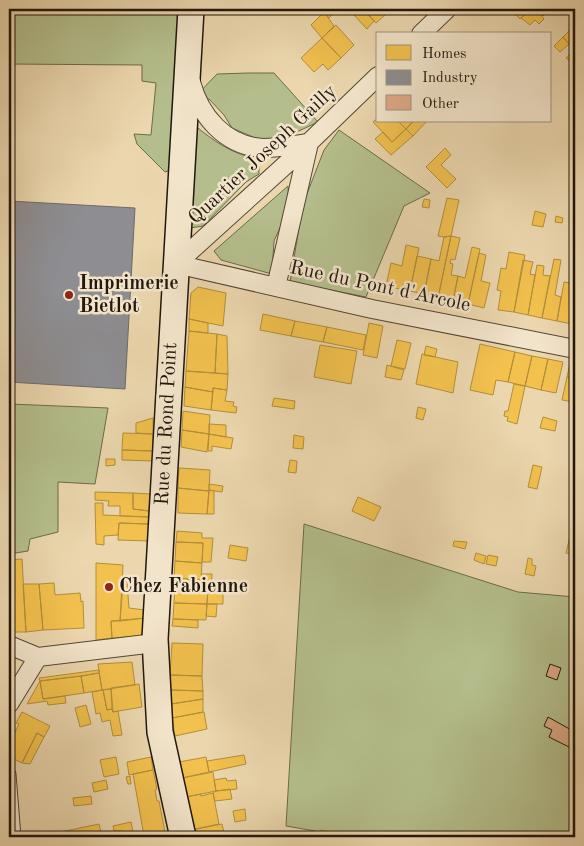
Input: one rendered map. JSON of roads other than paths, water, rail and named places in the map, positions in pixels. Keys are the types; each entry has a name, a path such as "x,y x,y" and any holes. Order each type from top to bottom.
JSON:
{"street":[{"name":"Rue du Rond Point","path":"183,837 160,732 155,643 191,9"},
{"path":"423,32 447,9"},
{"path":"188,69 195,97 206,117 223,134 242,144 262,148 309,143 276,287"},
{"name":"Quartier Joseph Gailly","path":"176,264 309,143 376,78"},
{"name":"Rue du Pont d'Arcole","path":"176,264 372,309 575,349"},
{"path":"9,645 38,657 155,643"},
{"path":"9,704 38,657"}],"lane":[{"path":"9,772 11,774 16,837"}],"place":[{"name":"Imprimerie Bietlot","path":"69,295"},
{"name":"Chez Fabienne","path":"109,587"}]}
